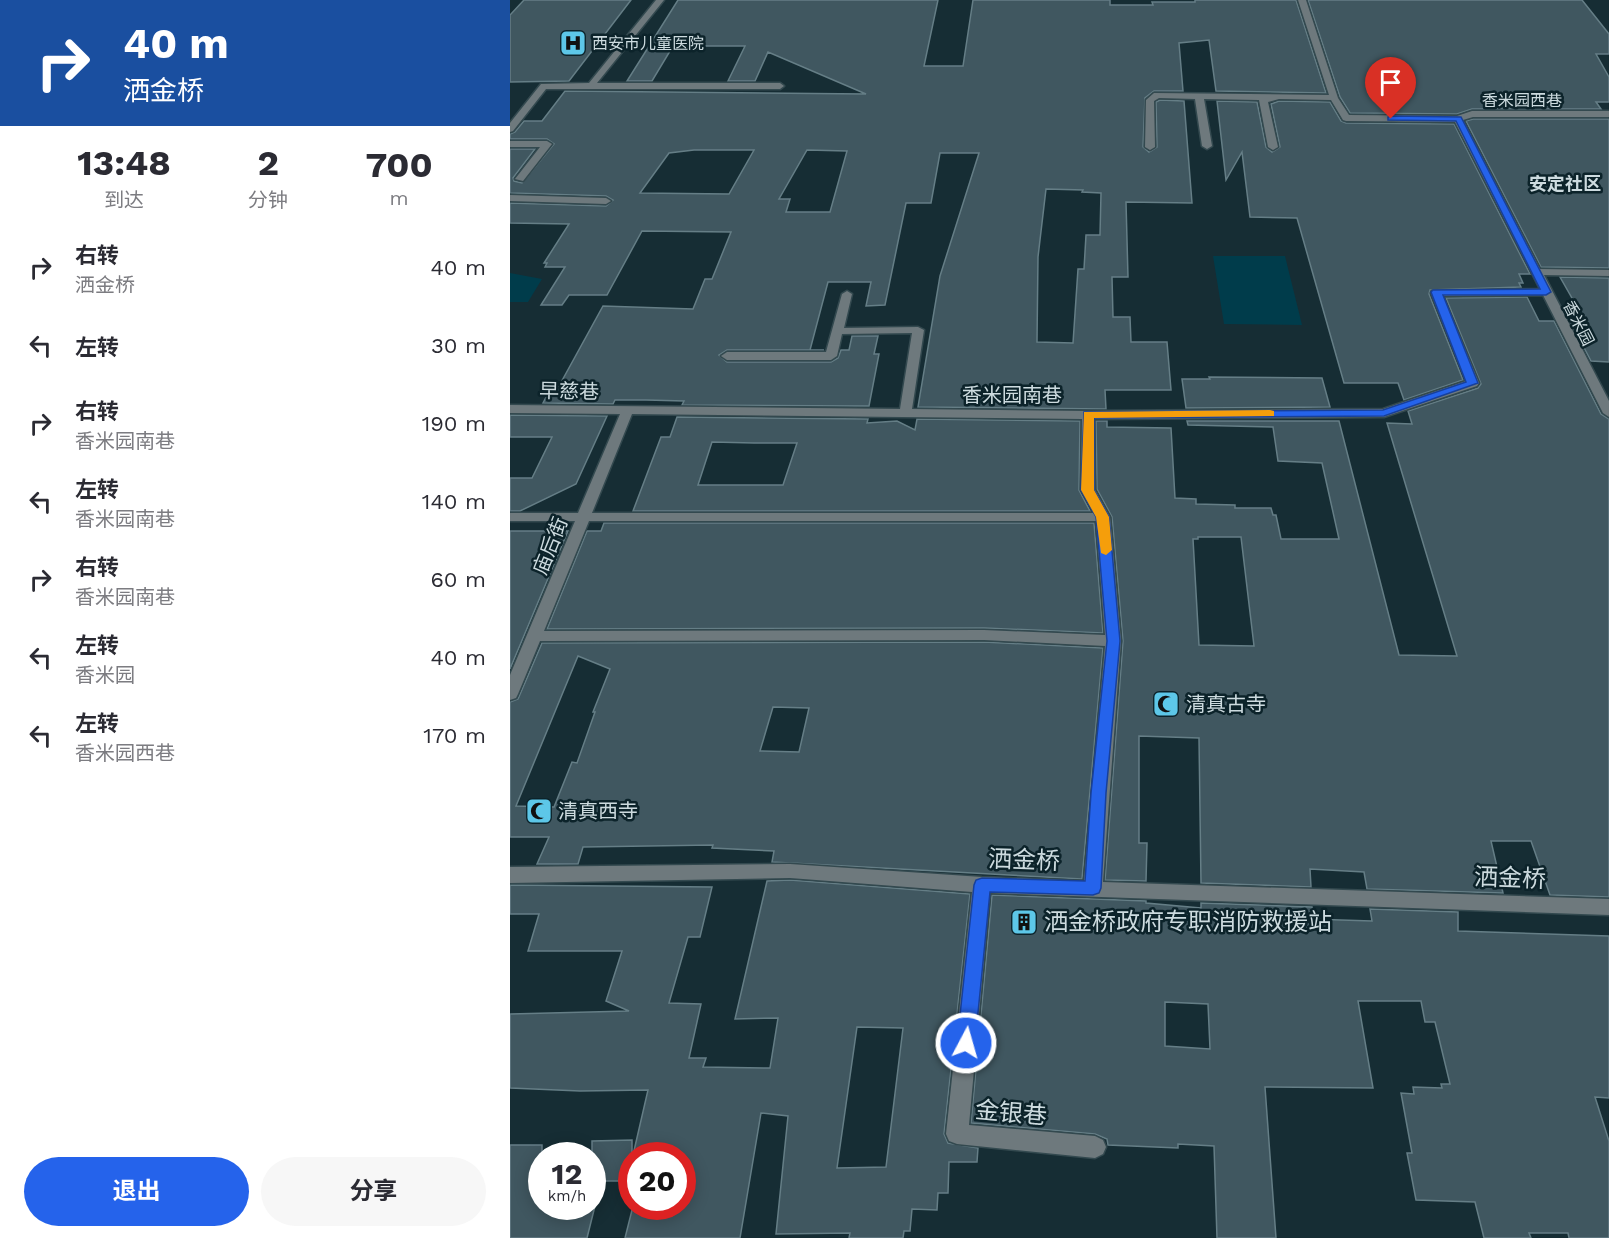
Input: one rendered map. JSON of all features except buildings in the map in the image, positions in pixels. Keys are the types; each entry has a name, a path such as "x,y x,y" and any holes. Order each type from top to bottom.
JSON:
{"street":[{"path":"591,86 660,0"},
{"name":"香米园西巷","path":"1302,0 1334,98 1346,118 1458,119 1472,114 1609,114"},
{"path":"510,129 544,86 780,86"},
{"path":"1150,147 1150,100 1157,95 1334,98"},
{"path":"1198,96 1207,146"},
{"path":"1268,98 1263,101 1274,147"},
{"name":"香米园","path":"1458,119 1609,413"},
{"path":"510,144 547,144 520,179"},
{"path":"510,198 606,201"},
{"path":"1535,272 1609,273"},
{"name":"香米园南巷","path":"627,412 1088,415 1384,413 1473,383 1436,292 1546,292"},
{"path":"727,356 831,356 847,294"},
{"path":"838,330 918,330 905,414"},
{"path":"1596,388 1609,388"},
{"name":"早慈巷","path":"510,410 627,412"},
{"name":"庙后街","path":"510,694 627,412"},
{"path":"1088,415 1088,490 1102,517 1113,641 1093,888"},
{"path":"510,517 1102,517"},
{"path":"535,636 984,635 1113,641"},
{"name":"洒金桥","path":"510,875 790,871 982,885 1609,907"},
{"name":"金银巷","path":"982,885 957,1134 1095,1147"}],"shaded area":[{"path":"1213,256 1285,256 1302,325 1224,324"},
{"path":"510,273 542,279 528,302 510,302"}],"slow traffic":[{"path":"1106,550 1102,517 1088,490 1088,415 1270,414"}],"place":[{"name":"西安市儿童医院","path":"573,43"},
{"name":"清真古寺","path":"1166,704"},
{"name":"清真西寺","path":"539,811"},
{"name":"洒金桥政府专职消防救援站","path":"1024,922"}],"district":[{"name":"安定社区","path":"1565,184"}],"route":[{"path":"966,1043 982,885 1093,888 1113,641 1102,517 1088,490 1088,415 1384,413 1473,383 1436,292 1546,292 1458,119 1391,119"}]}
